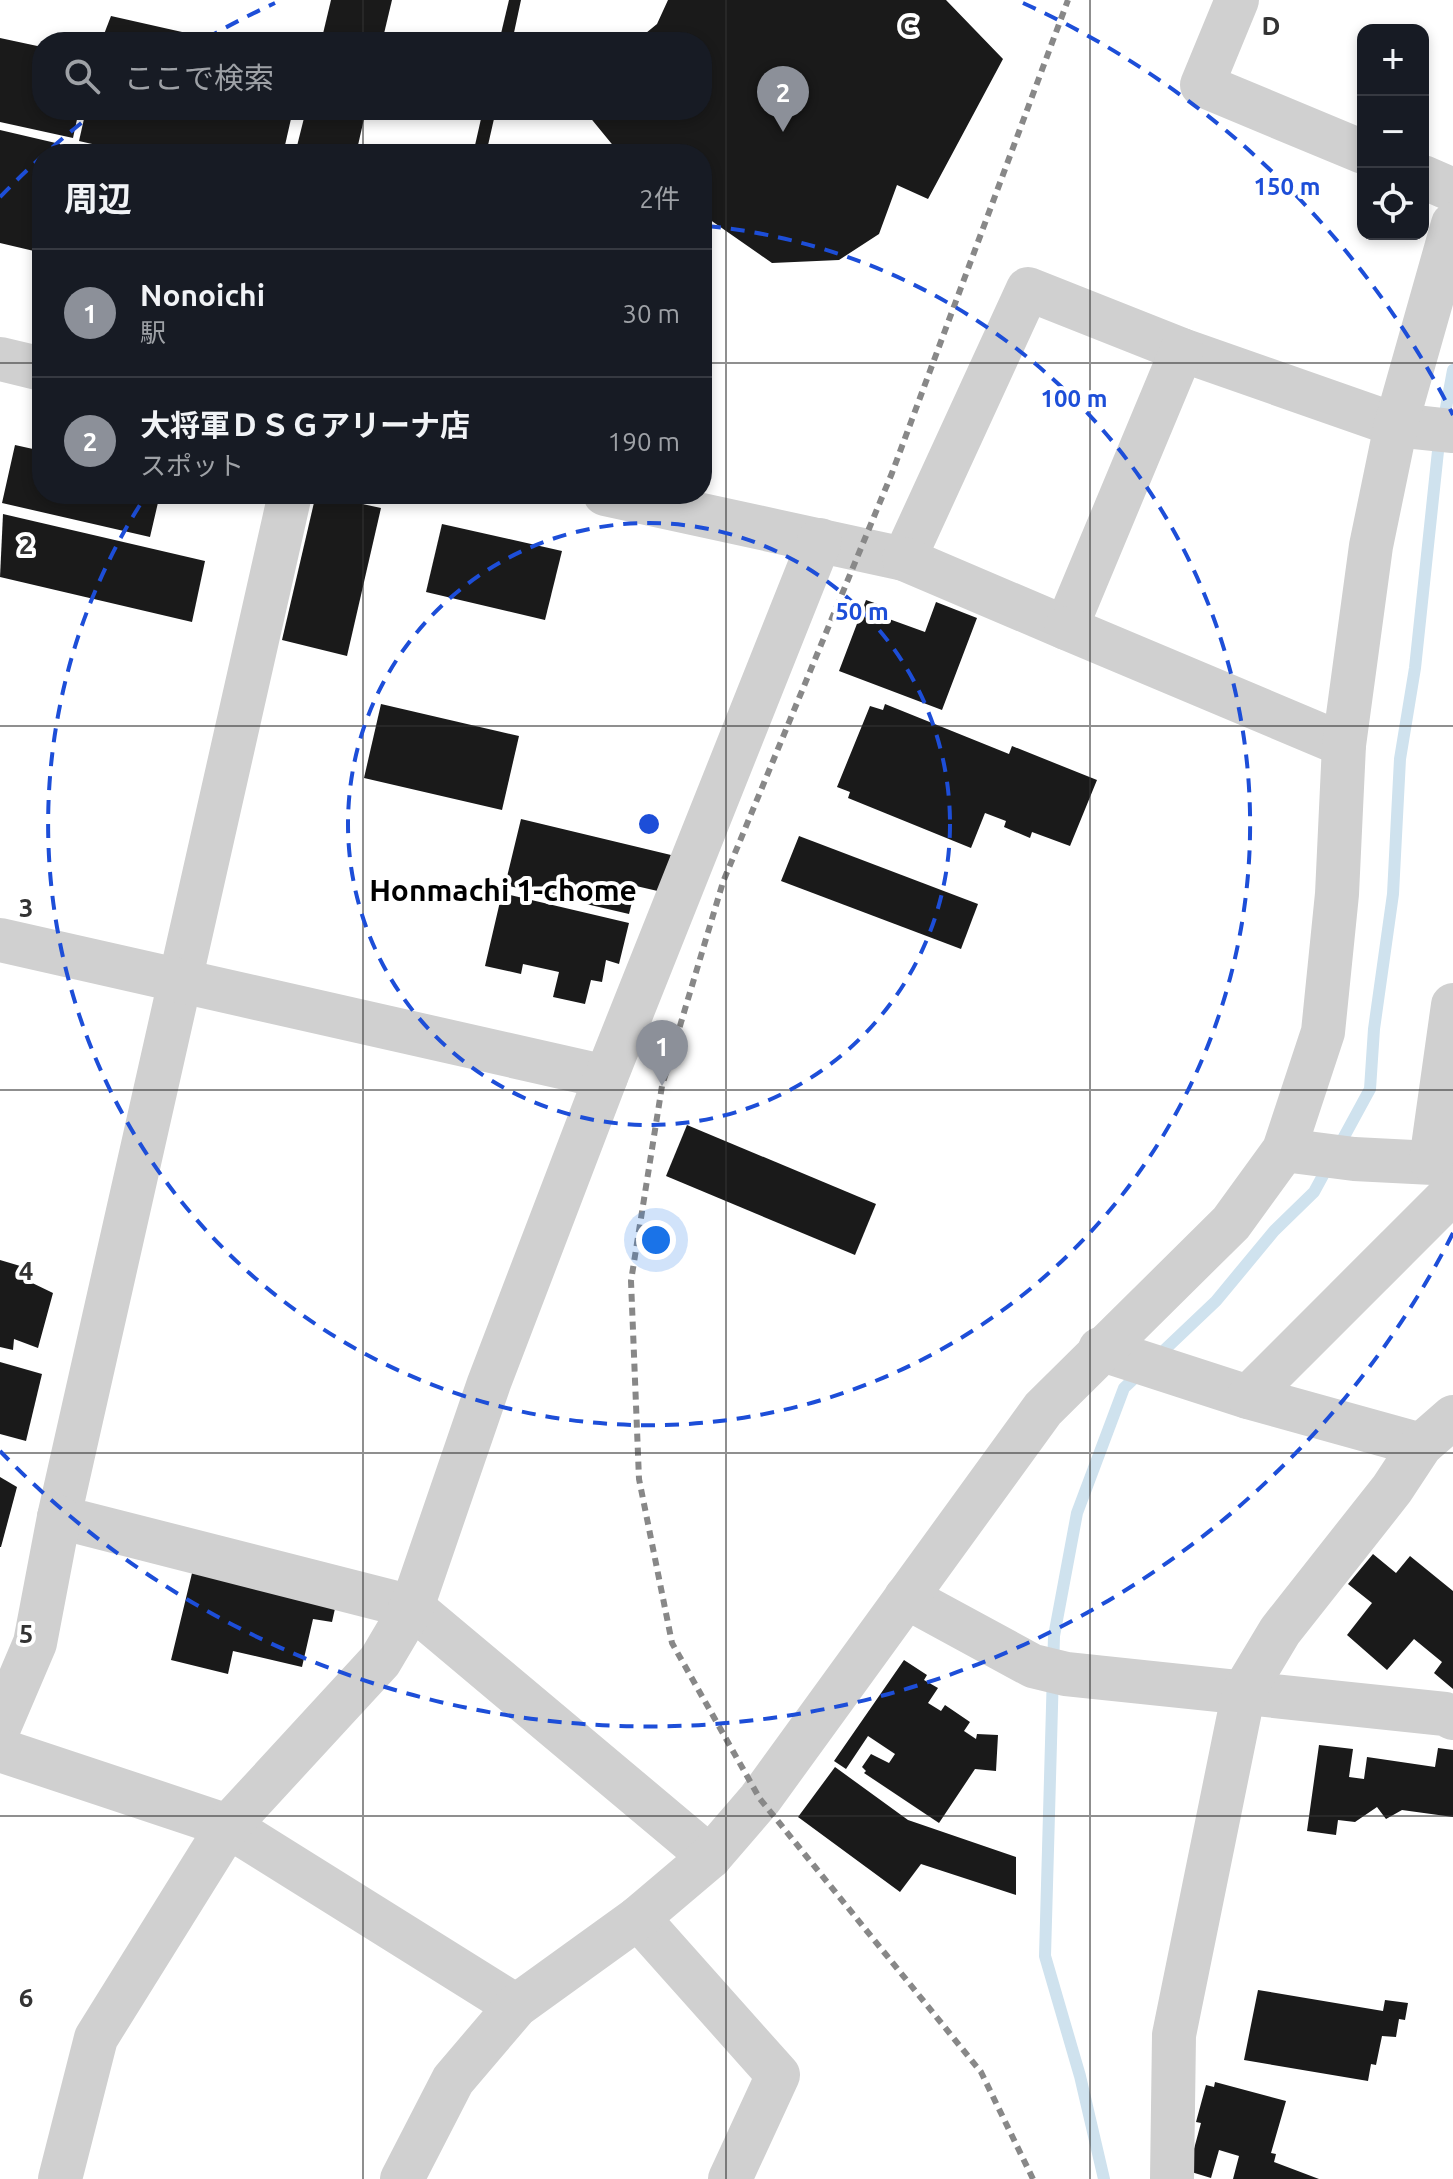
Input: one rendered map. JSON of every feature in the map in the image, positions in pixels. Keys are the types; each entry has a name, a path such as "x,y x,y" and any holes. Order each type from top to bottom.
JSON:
{"street":[{"path":"1237,0 1202,85 1357,150"},
{"path":"1429,180 1453,190"},
{"path":"1317,1154 1323,1032 1337,894 1344,745 1371,546 1423,428 1453,224"},
{"path":"904,559 1028,289 1182,350 1423,428"},
{"path":"1066,628 1182,350"},
{"path":"0,359 32,367"},
{"path":"0,1725 35,1643 59,1517 288,504"},
{"path":"652,504 904,559 1344,745"},
{"path":"60,2179 96,2038 228,1826 380,1661 412,1607 489,1383 606,1077 820,540"},
{"path":"0,940 606,1077"},
{"path":"1248,1397 1446,1172 1453,1005"},
{"path":"402,2179 453,2080 516,2006 638,1918 710,1857 760,1799 1043,1409 1109,1352 1231,1223 1317,1154 1446,1172"},
{"path":"1109,1352 1248,1397 1437,1431 1280,1631 1244,1691 1174,2035 1172,2179"},
{"path":"59,1517 412,1607 710,1857"},
{"path":"906,1597 1050,1670 1445,1714 1453,1718"},
{"path":"0,1750 228,1826 516,2006"},
{"path":"638,1918 778,2075 730,2179"}],"building":[{"path":"331,0 392,0 384,32 323,32"},
{"path":"509,0 521,0 514,32 501,32"},
{"path":"668,0 946,0 1003,59 928,199 897,185 879,234 839,260 772,263 712,221 712,144 612,144 592,120 712,120 712,32 647,32 657,24"},
{"path":"111,16 182,32 105,32"},
{"path":"0,38 32,45 32,120 77,120 73,138 0,122"},
{"path":"84,120 291,120 285,144 92,144 79,141"},
{"path":"304,120 364,120 358,144 298,144"},
{"path":"481,120 494,120 488,144 475,144"},
{"path":"0,130 60,144 32,144 32,251 0,243"},
{"path":"15,445 32,449 32,504 158,504 150,537 2,503"},
{"path":"314,504 362,504 381,508 347,656 282,640"},
{"path":"3,514 205,561 192,622 0,577"},
{"path":"442,524 562,551 545,620 426,592"},
{"path":"866,600 883,606 878,615 925,632 936,602 977,618 942,710 839,671"},
{"path":"381,704 519,736 502,810 364,778"},
{"path":"885,704 1009,754 1012,746 1097,780 1070,846 1032,832 1030,838 1004,827 1006,821 985,813 971,848 848,798 850,792 837,787 870,706 883,710"},
{"path":"521,819 671,855 662,892 636,886 629,914 505,885"},
{"path":"799,836 978,904 961,949 781,881"},
{"path":"502,893 629,923 619,964 606,960 602,982 591,980 585,1004 553,997 559,972 523,964 521,974 485,966"},
{"path":"687,1125 876,1204 855,1255 666,1176"},
{"path":"0,1260 27,1268 24,1279 53,1293 38,1348 14,1339 13,1350 0,1347"},
{"path":"0,1362 42,1374 26,1441 0,1434"},
{"path":"0,1477 17,1487 1,1547 0,1547"},
{"path":"1373,1554 1396,1573 1410,1556 1453,1591 1453,1689 1434,1673 1442,1662 1414,1639 1387,1670 1347,1635 1372,1603 1348,1584"},
{"path":"193,1569 336,1604 332,1622 313,1619 302,1667 233,1651 228,1674 171,1660"},
{"path":"904,1660 927,1675 924,1680 938,1688 928,1703 941,1711 945,1705 970,1722 964,1731 976,1739 977,1734 998,1735 996,1771 975,1769 939,1823 864,1773 866,1771 862,1767 871,1754 889,1763 895,1754 868,1736 846,1769 834,1761"},
{"path":"1319,1745 1353,1749 1349,1777 1364,1779 1367,1757 1435,1767 1438,1748 1453,1750 1453,1817 1402,1810 1386,1819 1377,1807 1355,1822 1338,1820 1336,1835 1307,1831"},
{"path":"835,1767 908,1820 1016,1857 1016,1895 921,1864 900,1892 798,1817"},
{"path":"1258,1990 1383,2011 1385,2000 1408,2003 1405,2020 1399,2019 1396,2037 1382,2036 1376,2065 1371,2064 1368,2081 1244,2060"},
{"path":"1215,2082 1286,2101 1271,2153 1276,2154 1274,2162 1319,2179 1233,2179 1239,2156 1219,2150 1211,2178 1188,2171 1201,2123 1196,2122 1206,2085 1214,2087"}],"waterway":[{"path":"1157,1357 1216,1301 1274,1231 1314,1192 1370,1089 1374,1029 1393,894 1400,759 1415,668 1438,451 1453,370"},
{"path":"1104,2179 1080,2076 1045,1956 1054,1636 1077,1513 1124,1388 1141,1372"}],"railway":[{"path":"1033,2179 981,2072 760,1799 672,1643 639,1479 631,1281 662,1086 723,882 892,473 1068,0"}],"place":[{"name":"大将軍ＤＳＧアリーナ店","path":"783,132"},
{"name":"Nonoichi","path":"662,1086"}],"district":[{"name":"Honmachi 1-chome","path":"503,890"}]}
